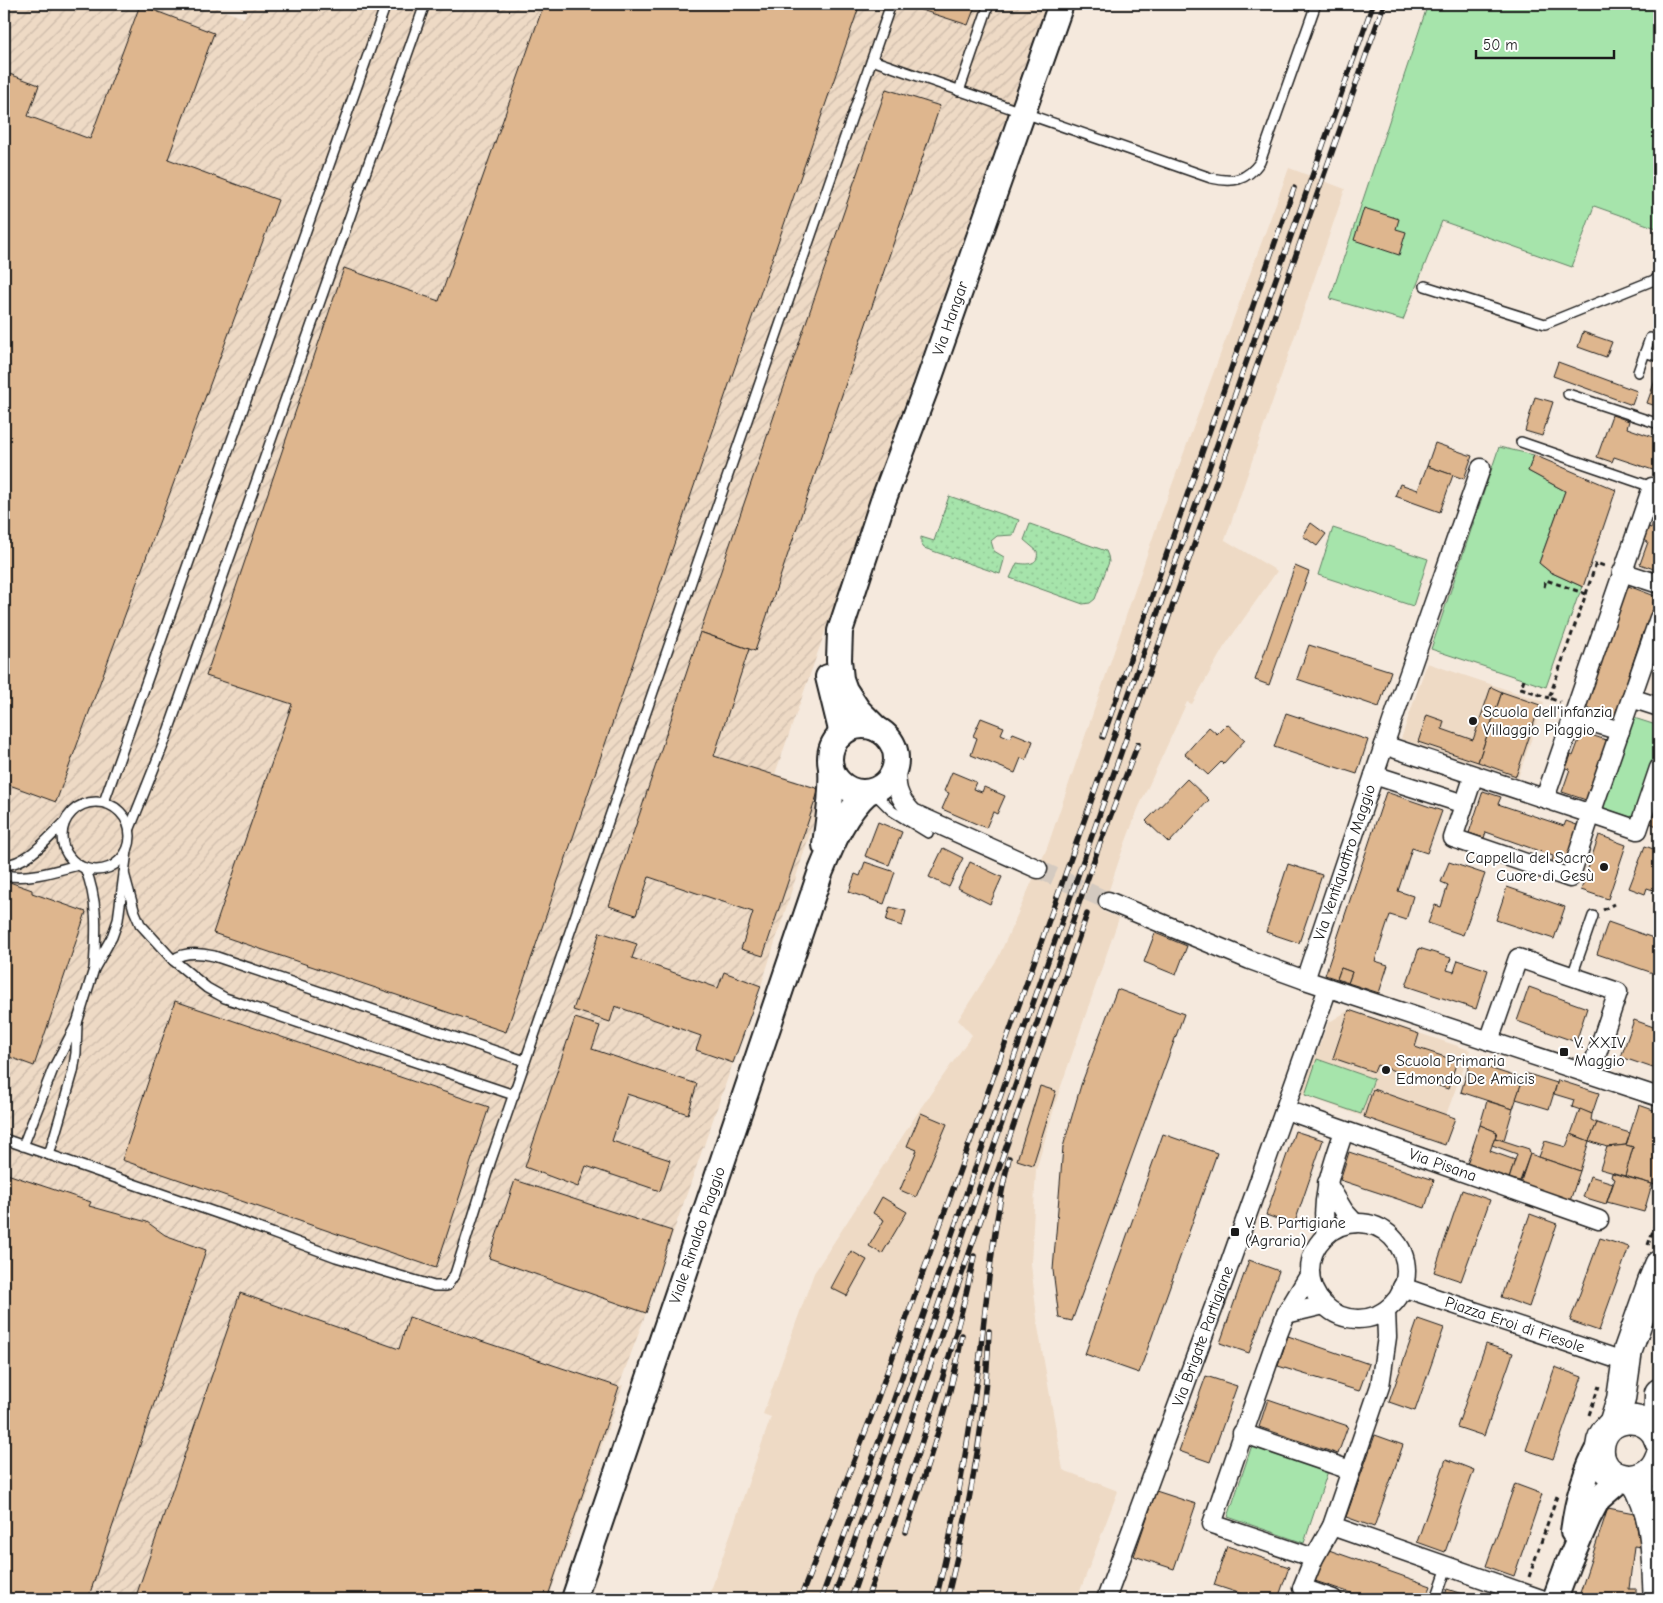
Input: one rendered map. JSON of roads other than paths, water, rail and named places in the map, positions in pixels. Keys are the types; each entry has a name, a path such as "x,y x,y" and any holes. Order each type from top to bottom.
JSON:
{"main road":[{"path":"1658,1599 1652,1524 1642,1492 1628,1479 1614,1475 1606,1467 1601,1457 1607,1434 1621,1399 1628,1350 1659,1265"},
{"path":"1628,1479 1648,1473 1659,1454 1659,1394"},
{"path":"1607,1434 1630,1419 1641,1420 1653,1429 1659,1454"}],"street":[{"name":"Via Hangar","path":"877,729 858,710 845,690 841,679 839,660 840,631 883,501 926,388 1061,4"},
{"name":"Via Ventiquattro Maggio","path":"1305,980 1384,745 1481,468"},
{"path":"1545,798 1622,572 1656,489"},
{"path":"1622,572 1659,584"},
{"path":"1474,775 1453,838 1570,878 1658,623"},
{"name":"Via Hangar","path":"840,631 832,641 829,651 828,675 841,735"},
{"path":"1631,698 1659,707"},
{"path":"1574,711 1620,731"},
{"path":"896,763 894,771 887,782 880,788 870,792 860,792 848,789 839,782 831,767 832,748 847,730 860,726 877,729 889,738 893,744 896,756 897,788 905,805 913,813 1038,869"},
{"path":"1384,745 1638,830 1659,768"},
{"name":"Viale Rinaldo Piaggio","path":"821,871 832,799 831,767"},
{"path":"1374,775 1464,804"},
{"name":"Viale Rinaldo Piaggio","path":"574,1599 821,871 834,839 855,804 870,792"},
{"path":"1108,901 1250,960 1305,980 1659,1097"},
{"path":"1489,1041 1518,958 1618,992 1590,1074"},
{"name":"Via Brigate Partigiane","path":"1106,1599 1286,1110 1328,988"},
{"name":"Via Pisana","path":"1286,1110 1599,1220"},
{"path":"1326,1235 1323,1212 1327,1183 1344,1131"},
{"path":"1327,1183 1344,1211 1355,1223"},
{"path":"1355,1223 1367,1224 1381,1230 1397,1244 1405,1264 1405,1271 1402,1287 1396,1299 1386,1310 1372,1317 1351,1319 1335,1314 1324,1305 1313,1290 1310,1274 1313,1255 1326,1235 1339,1227 1355,1223"},
{"path":"1310,1274 1286,1314 1242,1433 1212,1524 1314,1558"},
{"name":"Piazza Eroi di Fiesole","path":"1402,1287 1626,1362"},
{"path":"1286,1314 1324,1305"},
{"path":"1333,1599 1302,1588 1314,1558 1332,1526 1382,1375 1388,1330 1386,1310"},
{"path":"1242,1433 1350,1470"},
{"path":"1568,1564 1576,1512 1584,1478 1607,1434"},
{"path":"1555,1599 1568,1564 1598,1500 1607,1490 1628,1479"},
{"path":"1332,1526 1541,1599"}],"lane":[{"path":"104,802 386,4"},
{"path":"23,1146 52,1070 77,1023 94,969 109,943 118,920 130,840 130,828 164,743 425,4"},
{"path":"4,1139 234,1219 336,1257 440,1287 447,1286 455,1274 491,1160 891,4"},
{"path":"959,91 989,4"},
{"path":"872,60 1211,178 1226,181 1244,177 1255,168 1263,155 1316,4"},
{"path":"1425,286 1546,324 1659,278"},
{"path":"1638,372 1650,338 1659,341"},
{"path":"1645,352 1659,358"},
{"path":"1568,394 1659,424"},
{"path":"1521,442 1656,489"},
{"path":"870,792 892,811 928,833"},
{"path":"4,865 30,855 64,823 72,812 80,806 91,802 104,802 113,806 126,819 130,828"},
{"path":"64,823 62,837 64,848 68,856 82,867 92,888 96,912 94,969"},
{"path":"4,875 20,878 82,867 100,870 112,867 127,851"},
{"path":"124,873 134,910 140,924 173,960 207,988 225,998 514,1095"},
{"path":"1572,976 1593,916"},
{"path":"173,960 188,954 214,956 525,1061"},
{"path":"49,1155 73,1072 77,1023"},
{"path":"1436,1599 1447,1567"}],"tunnel":[{"path":"1038,869 1108,901"}],"railway":[{"path":"800,1599 871,1417 1003,1050 1373,4"},
{"path":"821,1599 886,1422 1384,4"},
{"path":"1103,737 1294,188"},
{"path":"833,1599 896,1426 1099,846 1138,744"},
{"path":"851,1599 1087,914"},
{"path":"936,1599 966,1453 995,1235 1009,1158"},
{"path":"867,1599 942,1381 962,1310 974,1256"},
{"path":"947,1599 975,1466 984,1399 989,1331"},
{"path":"906,1532 945,1410 962,1335"}],"place":[{"name":"Scuola dell'infanzia Villaggio Piaggio","path":"1473,721"},
{"name":"Cappella del Sacro Cuore di Gesù","path":"1604,867"},
{"name":"V. XXIV Maggio","path":"1564,1052"},
{"name":"Scuola Primaria Edmondo De Amicis","path":"1386,1070"},
{"name":"V. B. Partigiane (Agraria)","path":"1235,1232"}]}
